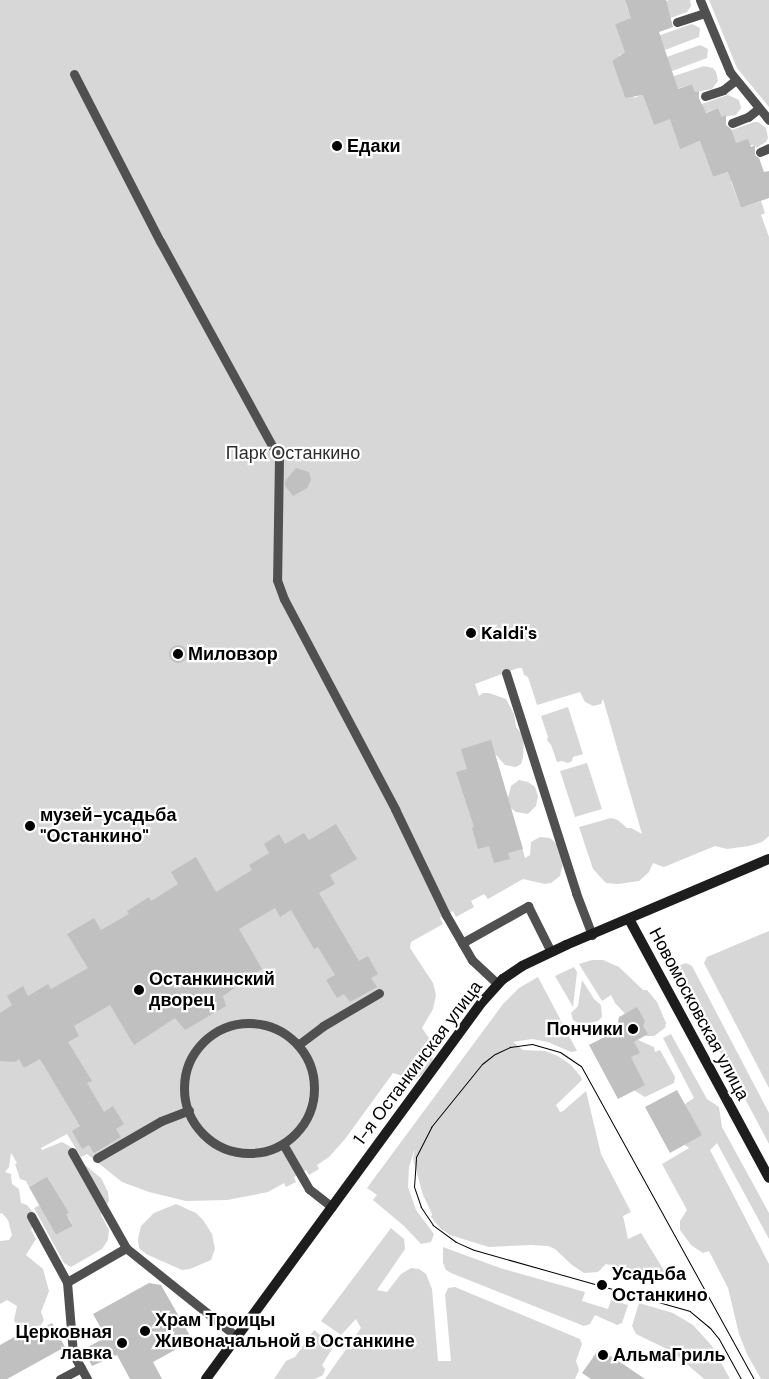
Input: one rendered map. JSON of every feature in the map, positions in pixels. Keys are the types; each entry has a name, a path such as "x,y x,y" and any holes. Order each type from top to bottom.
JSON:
{"street":[{"name":"1-я Останкинская улица","path":"206,1379 483,1001 498,984 522,966 551,952 769,859"},
{"name":"Новомосковская улица","path":"629,919 769,1178"}],"lane":[{"path":"700,0 721,53 736,80 769,120"},
{"path":"678,22 705,13"},
{"path":"74,74 160,241 279,458 278,586 395,809 462,943 472,960 498,984"},
{"path":"705,96 723,90 736,80"},
{"path":"732,123 748,117 758,108"},
{"path":"760,152 769,148"},
{"path":"506,673 576,893 592,935"},
{"path":"462,943 528,906 551,952"},
{"path":"298,1045 323,1026 379,993"},
{"path":"238,1024 263,1025 282,1032 298,1045 312,1072 313,1102 310,1112 300,1129 283,1144 255,1153 226,1149 201,1131 188,1110 184,1084 189,1064 199,1047 214,1033 238,1024"},
{"path":"97,1158 161,1121 188,1110"},
{"path":"283,1144 309,1189 332,1207"},
{"path":"72,1152 126,1248 237,1337"},
{"path":"31,1216 67,1282 73,1354 87,1379"},
{"path":"67,1282 126,1248"},
{"path":"60,1379 81,1368"}],"green space":[{"name":"Парк Останкино","path":"0,0 625,0 628,10 635,17 615,24 630,51 619,55 620,58 612,61 625,98 633,95 634,98 647,93 646,103 654,124 674,117 673,127 680,148 704,140 704,152 713,177 731,171 731,182 741,208 761,201 765,213 761,215 769,237 769,836 762,842 749,846 727,849 715,846 664,867 653,863 649,872 639,881 618,884 606,883 593,869 579,827 611,818 618,820 627,828 642,834 603,699 601,704 593,706 585,702 580,692 537,705 528,677 524,675 522,668 475,684 479,696 483,693 489,693 506,699 514,714 516,727 524,737 523,758 521,764 516,767 505,765 495,754 508,798 511,786 519,780 528,782 535,787 538,796 536,806 528,814 516,812 511,808 525,858 530,855 531,842 540,837 550,838 557,844 564,859 560,876 551,883 545,884 523,879 488,899 484,894 471,901 474,907 456,917 453,911 440,918 443,924 411,942 410,948 433,983 436,995 433,1009 422,1028 431,1041 433,1063 425,1073 415,1080 393,1073 345,1139 329,1157 317,1165 319,1169 309,1175 306,1170 294,1177 296,1182 286,1187 284,1183 268,1192 227,1200 186,1201 149,1192 122,1182 87,1154 81,1157 67,1134 41,1148 42,1150 62,1142 71,1147 80,1161 101,1178 108,1192 109,1201 101,1215 109,1230 108,1240 102,1249 71,1267 64,1263 34,1208 40,1205 56,1235 73,1226 69,1218 62,1215 39,1184 36,1183 29,1187 26,1181 20,1179 15,1164 17,1163 11,1153 9,1167 5,1172 11,1174 12,1184 19,1189 21,1203 27,1205 36,1216 31,1230 36,1239 26,1255 43,1269 49,1291 41,1312 44,1320 41,1325 30,1329 16,1326 14,1320 17,1306 7,1300 0,1304 0,1241 9,1240 12,1235 8,1220 2,1213 0,1214"},
{"path":"669,0 690,0 691,6 687,12 668,19 657,4"},
{"path":"709,0 769,0 769,107 737,68"},
{"path":"692,24 700,28 699,37 665,50 663,45 652,38"},
{"path":"700,45 708,49 707,58 672,71 664,58"},
{"path":"704,66 713,68 716,72 718,81 712,89 695,92 692,84 671,91 674,76"},
{"path":"728,95 739,100 741,108 736,115 722,117 718,108 699,115 696,106"},
{"path":"758,122 766,128 768,138 766,142 756,148 755,145 725,147 721,134"},
{"path":"568,707 583,754 573,757 572,761 568,763 557,762 551,745 547,740 548,737 541,716"},
{"path":"587,763 602,809 575,817 560,771"},
{"path":"769,931 769,1088 704,963 707,957"},
{"path":"592,960 603,960 619,967 643,990 647,990 657,1002 666,1023 665,1028 654,1036 646,1036 615,1003 611,995 602,1001 579,964"},
{"path":"686,963 692,966 769,1113 769,1144 675,967"},
{"path":"574,967 577,972 573,1007 555,976"},
{"path":"538,977 577,1051 571,1052 548,1042 532,1039 513,1042 523,1050 545,1051 558,1056 571,1065 581,1077 582,1080 556,1105 560,1112 563,1111 586,1091 601,1154 631,1212 623,1216 628,1239 641,1233 665,1272 656,1283 638,1274 606,1264 598,1272 584,1273 555,1249 548,1246 489,1247 450,1235 440,1228 431,1217 432,1214 423,1195 413,1159 415,1148 409,1167 408,1187 416,1210 434,1234 431,1242 421,1244 404,1226 373,1200 377,1195 367,1188 503,1004 519,988"},
{"path":"582,980 594,999 601,1005 602,1017 598,1021 582,1025 573,1020 571,1013 578,1006"},
{"path":"671,1034 707,1099 719,1107 722,1127 769,1213 769,1239 717,1143 710,1150 769,1264 769,1379 761,1379 747,1354 739,1334 728,1288 709,1251 703,1253 691,1245 680,1230 680,1221 687,1210 662,1164 689,1148 683,1144 682,1106 694,1098 663,1038"},
{"path":"629,1036 654,1047 655,1052 660,1050 675,1077 674,1083 645,1097 625,1085"},
{"path":"176,1204 196,1213 212,1234 215,1249 211,1260 190,1269 182,1270 146,1254 139,1248 138,1239 141,1226 154,1213"},
{"path":"391,1228 404,1239 405,1249 377,1290 387,1292 401,1274 411,1268 419,1269 426,1274 432,1289 438,1361 451,1361 445,1295 448,1288 455,1287 580,1339 582,1344 576,1361 579,1370 575,1379 325,1379 361,1328 356,1319 341,1335 321,1321"},
{"path":"443,1247 500,1268 585,1292 582,1301 608,1309 611,1300 628,1305 622,1323 617,1325 595,1315 590,1324 584,1326 451,1273 446,1270 443,1263"},
{"path":"639,1303 673,1313 693,1325 712,1346 730,1379 704,1379 673,1352 636,1334 632,1326"},
{"path":"314,1330 334,1346 322,1365 325,1369 323,1375 315,1379 274,1379 286,1361 295,1357"}],"building":[{"path":"625,0 666,0 673,27 659,32 678,89 692,84 695,92 699,91 699,98 706,113 718,108 722,117 726,115 726,125 731,129 736,143 748,139 751,147 755,145 755,155 759,158 764,172 769,171 769,198 741,208 728,172 713,177 700,141 680,149 670,119 654,125 643,95 625,98 612,61 625,52 615,24 631,18"},
{"path":"296,468 309,472 311,480 307,488 293,496 285,486 285,481"},
{"name":"Миловзор","path":"178,645 184,648 187,654 184,660 178,663 172,660 169,654 172,648"},
{"path":"491,740 523,849 508,853 510,859 494,863 489,846 478,849 472,828 474,827 456,772 467,769 461,749"},
{"name":"Останкинский дворец","path":"336,824 357,859 330,875 335,884 319,893 359,961 368,956 378,974 371,978 377,987 350,1002 344,994 337,998 326,980 335,975 318,947 314,949 291,910 280,917 275,908 239,929 262,969 223,996 226,1006 185,1030 175,1018 134,1045 110,1005 74,1026 79,1036 68,1042 92,1081 87,1083 104,1112 113,1106 124,1124 116,1129 121,1137 94,1153 89,1145 82,1149 72,1131 80,1126 40,1059 24,1068 19,1059 15,1062 0,1061 0,1013 12,1005 7,996 23,986 28,996 48,984 51,989 88,968 67,934 94,918 101,930 129,914 127,911 149,897 151,901 178,884 171,872 196,857 216,892 252,870 249,865 269,853 264,844 279,834 285,844 304,833 309,840"},
{"path":"637,1007 645,1021 643,1026 648,1034 634,1042 640,1053 631,1057 645,1085 618,1099 589,1045 616,1031 619,1017"},
{"path":"677,1090 702,1135 670,1153 645,1107"},
{"path":"47,1177 69,1213 66,1214 73,1226 56,1235 29,1187"},
{"name":"Храм Троицы Живоначальной в Останкине","path":"149,1283 161,1285 189,1334 184,1345 153,1362 162,1379 130,1379 117,1355 92,1366 83,1350 106,1337 93,1314"},
{"path":"52,1323 65,1347 7,1379 0,1379 0,1345 25,1331 28,1336"},
{"path":"599,1349 645,1379 591,1379 582,1373"}],"tram line":[{"path":"741,1379 719,1339 710,1328 690,1311 474,1250 456,1242 433,1225 421,1207 414,1187 416,1157 431,1127 482,1064 495,1054 510,1047 532,1044 560,1052 581,1066 754,1379"}],"place":[{"name":"Едаки","path":"337,146"},
{"name":"Kaldi's","path":"471,633"},
{"name":"Миловзор","path":"178,654"},
{"name":"музей-усадьба \"Останкино\"","path":"30,826"},
{"name":"Останкинский дворец","path":"139,990"},
{"name":"Пончики","path":"633,1029"},
{"name":"Усадьба Останкино","path":"602,1285"},
{"name":"Храм Троицы Живоначальной в Останкине","path":"145,1331"},
{"name":"Церковная лавка","path":"122,1343"},
{"name":"АльмаГриль","path":"603,1355"}]}
